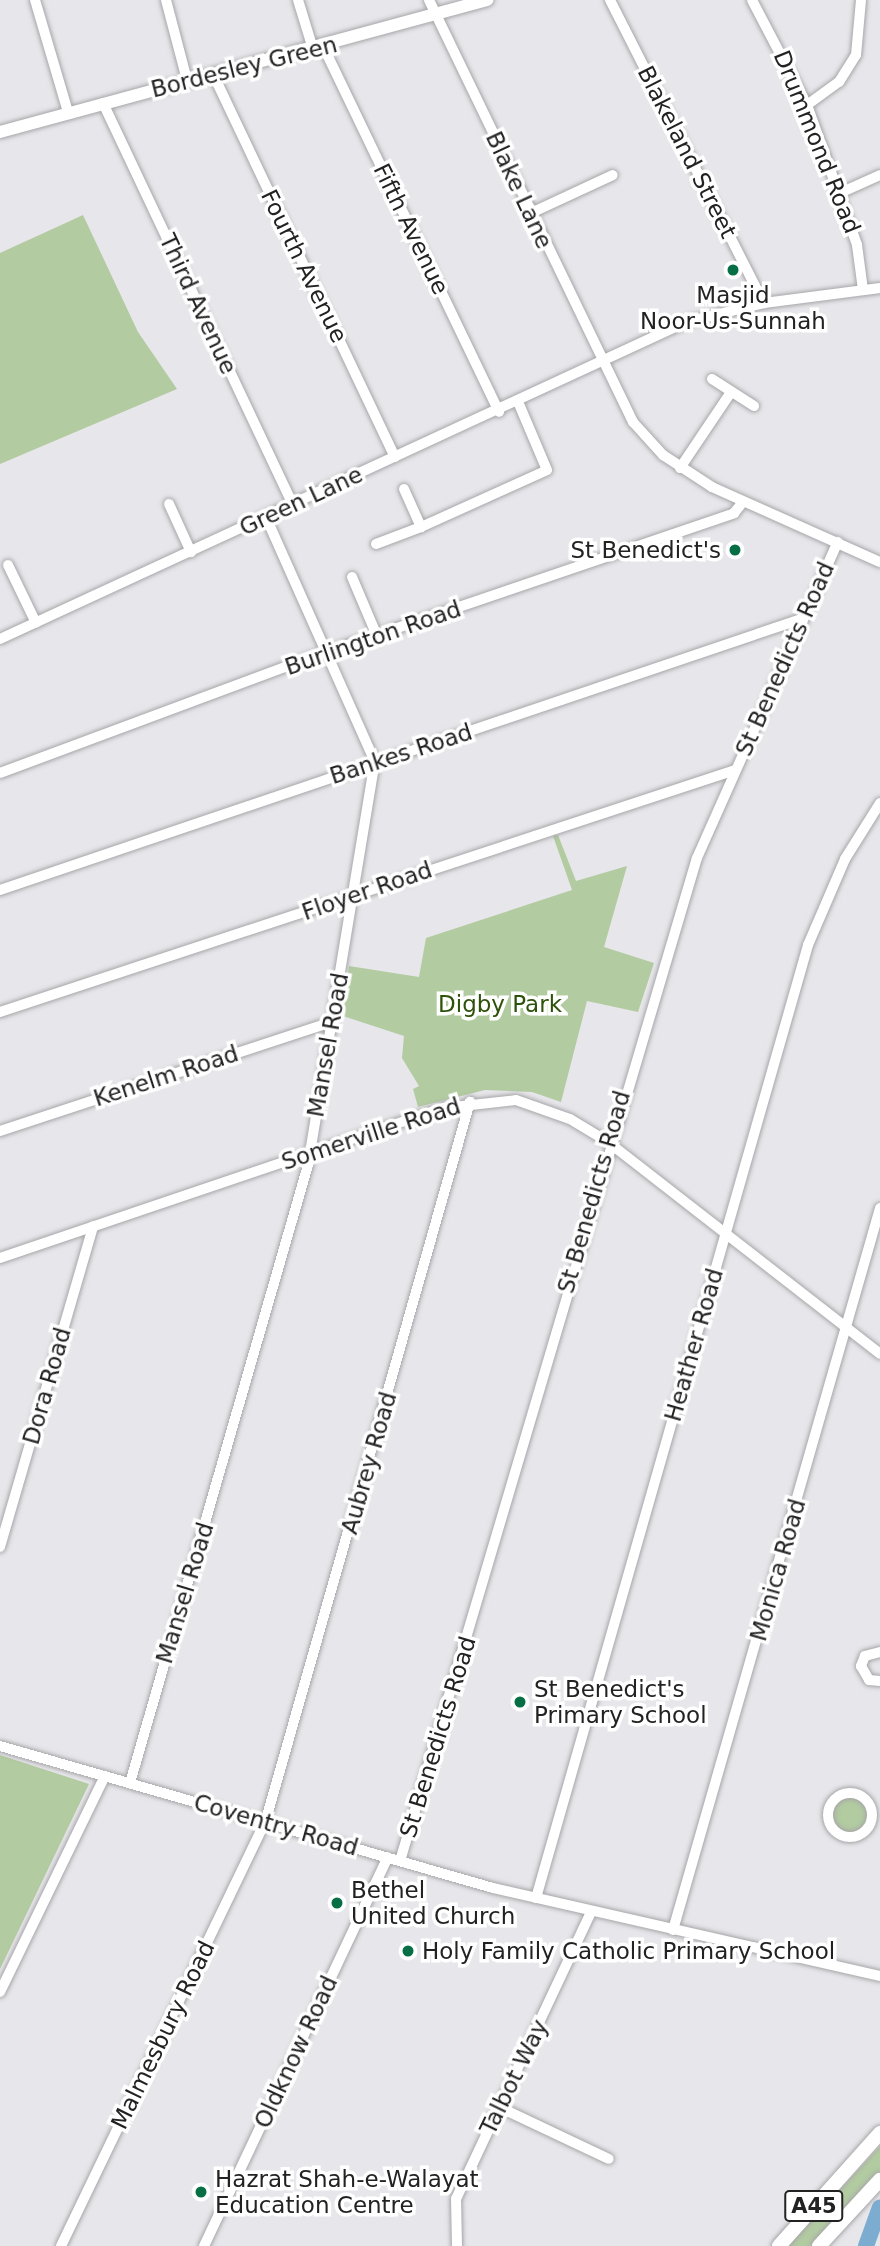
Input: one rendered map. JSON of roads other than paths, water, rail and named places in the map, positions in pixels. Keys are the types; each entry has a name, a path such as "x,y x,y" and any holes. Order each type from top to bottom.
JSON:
{"highway":[{"name":"A45","path":"779,2246 880,2133"},
{"name":"A45","path":"819,2246 880,2180"}],"main road":[{"name":"Bordesley Green","path":"0,132 187,80 435,17 487,0"}],"street":[{"path":"35,0 68,112"},
{"path":"166,0 187,80"},
{"name":"Fifth Avenue","path":"298,0 318,48 499,412"},
{"name":"Blake Lane","path":"429,0 602,364 633,422 680,468 743,502 838,541 880,562"},
{"name":"Blakeland Street","path":"610,0 764,303"},
{"name":"Drummond Road","path":"752,0 807,105 857,245 863,290"},
{"path":"807,105 839,82 856,55 861,0"},
{"name":"Fourth Avenue","path":"213,74 396,457"},
{"name":"Third Avenue","path":"103,103 293,505"},
{"path":"531,213 614,175"},
{"path":"840,193 880,175"},
{"name":"Green Lane","path":"0,639 396,457 519,404 686,322 764,303 880,288"},
{"path":"712,379 754,405"},
{"path":"680,468 731,392"},
{"path":"376,544 421,527 547,470 519,404"},
{"path":"404,489 421,527"},
{"name":"Burlington Road","path":"0,774 327,653 734,513 743,502"},
{"path":"169,504 191,552"},
{"path":"267,517 375,762"},
{"name":"St Benedicts Road","path":"400,1861 608,1142 697,858 801,619 838,541"},
{"path":"8,565 36,623"},
{"path":"352,577 377,636"},
{"name":"Bankes Road","path":"0,890 801,619"},
{"name":"Mansel Road","path":"130,1783 311,1152 375,762"},
{"name":"Floyer Road","path":"0,1012 735,770"},
{"name":"Heather Road","path":"536,1898 808,945 845,859 880,803"},
{"name":"Kenelm Road","path":"0,1131 332,1022"},
{"name":"Somerville Road","path":"0,1258 311,1152 470,1102 538,1106 608,1142 848,1325 880,1354"},
{"name":"Aubrey Road","path":"265,1823 470,1102"},
{"name":"Monica Road","path":"673,1930 880,1208"},
{"name":"Dora Road","path":"0,1547 93,1226"},
{"path":"880,1651 865,1656 861,1666 869,1680 880,1681"},
{"name":"Coventry Road","path":"0,1746 536,1898 880,1976"},
{"path":"0,1992 106,1776"},
{"path":"844,1794 858,1795 869,1804 875,1825 856,1837 844,1837 831,1827 830,1805 844,1794"},
{"name":"Malmesbury Road","path":"61,2246 265,1823"},
{"name":"Oldknow Road","path":"204,2246 388,1857"},
{"name":"Talbot Way","path":"457,2246 456,2199 592,1912"},
{"path":"501,2108 609,2159"}],"waterway":[{"path":"866,2246 880,2207"}],"place":[{"name":"Masjid Noor-Us-Sunnah","path":"733,270"},
{"name":"St Benedict's","path":"735,550"},
{"name":"St Benedict's Primary School","path":"520,1702"},
{"name":"Bethel United Church","path":"337,1903"},
{"name":"Holy Family Catholic Primary School","path":"408,1951"},
{"name":"Hazrat Shah-e-Walayat Education Centre","path":"201,2192"}],"park label":[{"name":"Digby Park","path":"500,1004"}]}
